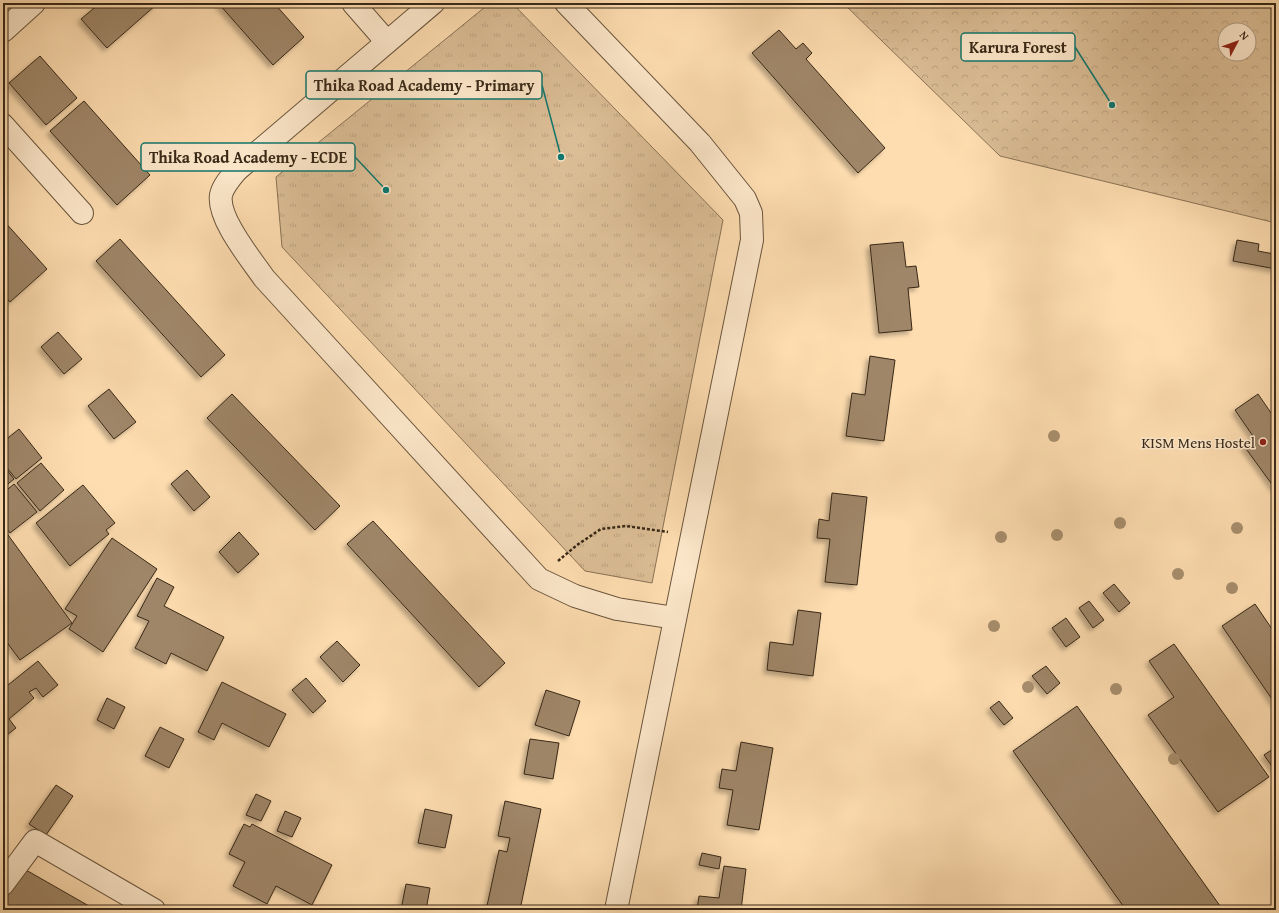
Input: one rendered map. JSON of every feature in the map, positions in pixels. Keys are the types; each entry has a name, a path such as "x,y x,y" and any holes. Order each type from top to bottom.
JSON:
{"street":[{"path":"3,31 34,3"},
{"path":"353,3 387,42"},
{"path":"433,3 237,170 225,185 221,195 221,206 229,227 264,278 539,579 575,596 616,609 674,618"},
{"path":"566,3 700,143 745,199 752,214 752,240 674,618 616,910"},
{"path":"3,125 82,213"},
{"path":"3,884 35,840 154,910"}],"path":[{"path":"539,579 577,545 601,529 626,526 692,536"}],"green space":[{"path":"490,3 512,3 723,220 652,583 585,571 282,247 276,177"},
{"path":"843,3 1276,3 1276,223 1000,156"}],"building":[{"path":"100,3 157,4 107,48 81,19"},
{"path":"218,3 274,3 304,37 273,65"},
{"path":"779,30 796,49 803,43 812,53 806,59 885,148 858,173 752,53"},
{"path":"40,56 77,98 46,125 9,83"},
{"path":"84,101 150,175 117,205 50,131"},
{"path":"3,220 47,269 10,302 3,294"},
{"path":"120,239 225,355 201,377 96,261"},
{"path":"1237,240 1259,244 1258,251 1274,254 1274,249 1276,249 1276,269 1233,261"},
{"path":"903,242 906,267 916,266 919,287 908,288 912,330 879,333 870,245"},
{"path":"58,332 82,359 64,374 41,347"},
{"path":"870,356 895,360 884,441 846,436 852,393 865,395"},
{"path":"109,389 136,422 114,439 88,406"},
{"path":"232,394 340,506 315,530 207,418"},
{"name":"KISM Mens Hostel","path":"1258,394 1276,420 1276,490 1244,446 1255,439 1235,410"},
{"path":"19,429 42,458 16,479 3,463 3,442"},
{"path":"41,463 64,490 40,511 17,483"},
{"path":"3,465 14,479 3,488"},
{"path":"187,470 210,497 194,511 171,484"},
{"path":"14,484 37,512 10,533 3,524 3,493"},
{"path":"83,485 115,523 106,530 109,534 70,566 36,523"},
{"path":"832,493 867,497 857,585 825,582 830,539 817,538 819,519 829,521"},
{"path":"373,521 505,663 479,687 347,544"},
{"path":"3,528 72,623 20,660 3,637"},
{"path":"239,532 259,554 238,573 219,552"},
{"path":"112,538 157,569 103,652 69,629 77,616 65,609"},
{"path":"157,578 174,587 164,606 224,637 207,671 171,653 166,664 135,648 149,621 137,616"},
{"path":"1114,584 1130,603 1119,612 1103,593"},
{"path":"1089,601 1104,620 1093,628 1079,608"},
{"path":"1255,604 1272,629 1276,626 1276,705 1222,626"},
{"path":"798,610 821,613 813,676 767,670 770,642 793,645"},
{"path":"1066,618 1080,637 1066,647 1052,628"},
{"path":"337,641 360,665 343,682 320,657"},
{"path":"1174,644 1269,777 1218,812 1148,715 1174,697 1149,661"},
{"path":"38,661 58,685 43,697 36,688 29,692 34,698 9,719 16,728 3,738 3,689"},
{"path":"1046,666 1060,683 1047,694 1032,676"},
{"path":"306,678 326,701 313,713 292,690"},
{"path":"222,682 286,714 269,747 222,723 214,740 198,732"},
{"path":"546,690 580,701 569,736 535,725"},
{"path":"107,698 125,707 114,729 97,720"},
{"path":"999,701 1013,718 1004,725 990,708"},
{"path":"1077,706 1223,910 1126,910 1013,751"},
{"path":"160,727 184,739 169,768 145,756"},
{"path":"530,739 559,743 553,779 524,774"},
{"path":"741,742 773,748 759,830 727,825 733,790 719,788 722,769 736,771"},
{"path":"1276,747 1276,772 1264,755"},
{"path":"56,785 73,796 46,835 29,824"},
{"path":"256,794 271,801 261,821 246,815"},
{"path":"505,801 541,809 520,910 499,910 487,906 499,850 507,852 510,838 498,836"},
{"path":"425,809 452,815 445,848 418,843"},
{"path":"285,811 301,818 292,837 277,831"},
{"path":"244,824 250,827 252,824 332,865 312,905 276,886 267,904 233,886 245,862 229,854"},
{"path":"702,853 721,857 719,869 699,865"},
{"path":"19,866 96,910 3,909 3,893"},
{"path":"724,866 746,869 741,910 697,910 699,896 719,898"},
{"path":"406,884 430,888 426,910 401,910"}],"place":[{"name":"Karura Forest","path":"1112,105"},
{"name":"Thika Road Academy - Primary","path":"561,157"},
{"name":"Thika Road Academy - ECDE","path":"386,190"},
{"name":"KISM Mens Hostel","path":"1263,442"}]}
